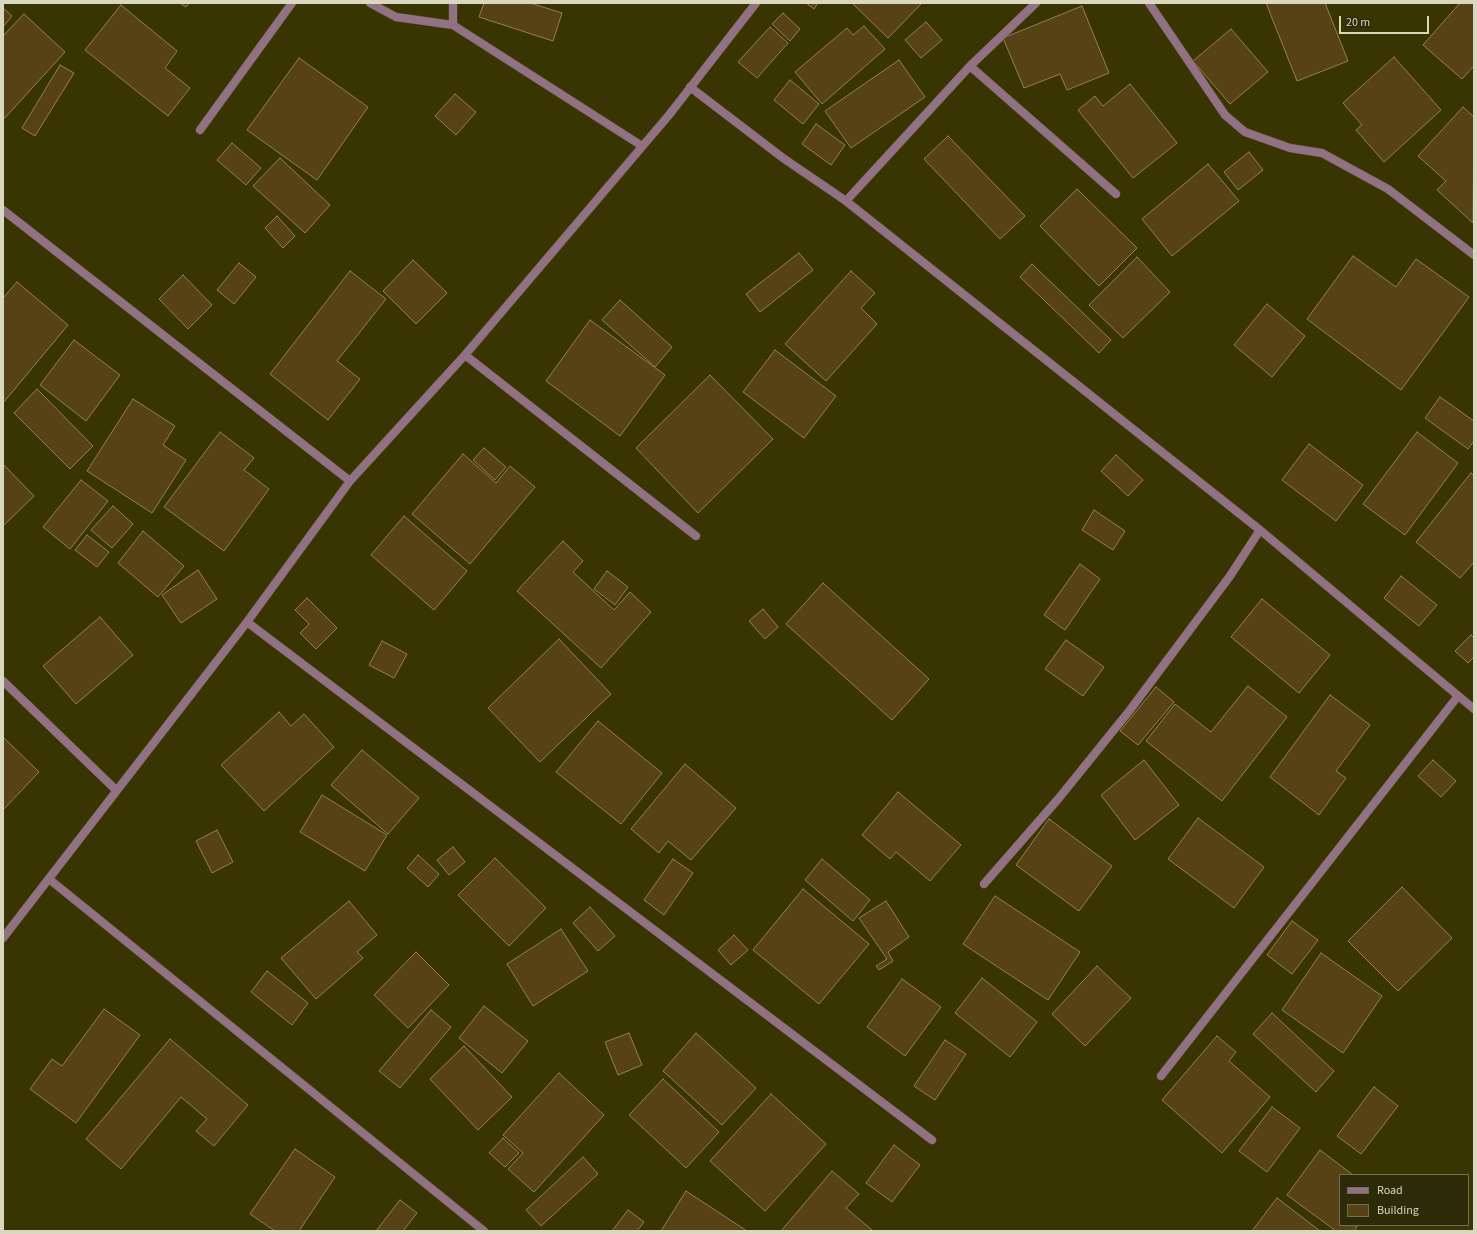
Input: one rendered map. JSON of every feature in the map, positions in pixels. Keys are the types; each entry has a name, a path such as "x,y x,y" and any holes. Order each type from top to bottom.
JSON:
{"street":[{"path":"200,130 292,3"},
{"path":"370,3 396,17 453,25 642,146"},
{"path":"453,3 453,25"},
{"path":"3,938 247,622 350,481 465,355 642,146 756,3"},
{"path":"846,201 970,66 1036,3"},
{"path":"1149,3 1225,115 1245,132 1290,148 1322,153 1388,189 1474,255"},
{"path":"970,66 1116,194"},
{"path":"690,87 783,158 846,201 1260,530 1474,710"},
{"path":"3,210 350,481"},
{"path":"465,355 696,536"},
{"path":"984,884 1059,798 1130,710 1230,576 1260,530"},
{"path":"247,622 932,1140"},
{"path":"3,681 116,790"},
{"path":"1161,1076 1458,696"},
{"path":"50,879 484,1231"}],"building":[{"path":"180,3 189,3 186,7"},
{"path":"484,3 530,3 562,13 553,41 479,17"},
{"path":"806,3 818,3 814,9"},
{"path":"852,3 922,3 888,38"},
{"path":"1266,3 1325,3 1348,61 1297,81"},
{"path":"1460,3 1474,3 1474,66 1462,79 1423,45"},
{"path":"121,5 177,51 165,68 190,88 168,116 85,50"},
{"path":"1082,6 1109,73 1067,90 1060,74 1024,88 1003,38"},
{"path":"3,8 12,16 3,27"},
{"path":"783,13 800,29 790,41 772,24"},
{"path":"24,14 65,52 3,120 3,36"},
{"path":"926,22 942,40 921,58 905,40"},
{"path":"864,26 885,49 822,104 795,72 847,28 853,35"},
{"path":"770,27 788,43 757,78 738,62"},
{"path":"1231,29 1268,72 1230,104 1193,61"},
{"path":"1394,57 1441,110 1384,162 1356,130 1362,125 1343,103"},
{"path":"299,58 368,107 317,180 247,130"},
{"path":"899,60 925,97 851,148 825,111"},
{"path":"60,65 74,73 35,136 22,128"},
{"path":"790,80 819,104 803,124 774,100"},
{"path":"1130,84 1177,143 1133,178 1078,110 1095,96 1103,106"},
{"path":"455,94 476,112 456,135 435,116"},
{"path":"1463,107 1474,117 1473,223 1437,190 1446,181 1418,156"},
{"path":"816,124 845,145 831,165 802,144"},
{"path":"948,136 1025,216 1000,239 924,159"},
{"path":"232,143 261,168 246,185 217,160"},
{"path":"1249,152 1263,170 1238,190 1224,172"},
{"path":"280,158 330,205 305,233 253,186"},
{"path":"1208,164 1239,201 1172,256 1142,219"},
{"path":"1077,189 1137,248 1099,286 1040,226"},
{"path":"277,216 295,236 283,248 265,228"},
{"path":"799,253 813,270 760,312 746,294"},
{"path":"1353,256 1396,287 1416,259 1469,297 1401,390 1307,319"},
{"path":"1137,257 1170,292 1123,338 1089,305"},
{"path":"413,260 447,293 416,324 383,291"},
{"path":"239,263 256,277 234,304 217,290"},
{"path":"1032,264 1111,340 1099,353 1020,277"},
{"path":"350,271 386,299 337,361 360,379 328,420 270,374"},
{"path":"851,271 875,293 861,308 877,324 826,381 785,344"},
{"path":"183,275 212,305 188,329 159,299"},
{"path":"17,282 68,325 3,403 3,298"},
{"path":"620,300 672,347 655,367 602,320"},
{"path":"1267,304 1305,336 1272,377 1234,345"},
{"path":"590,320 665,375 620,436 546,381"},
{"path":"74,340 120,375 86,421 40,385"},
{"path":"775,350 836,396 804,438 743,392"},
{"path":"710,375 773,439 698,513 636,448"},
{"path":"37,389 93,446 70,469 14,413"},
{"path":"1440,397 1474,421 1474,441 1468,449 1425,418"},
{"path":"133,399 175,426 163,445 186,460 152,513 87,471"},
{"path":"220,432 254,458 244,470 269,489 224,551 164,507"},
{"path":"1417,432 1458,463 1405,535 1363,504"},
{"path":"1309,444 1363,485 1336,521 1282,480"},
{"path":"484,448 506,467 495,480 473,460"},
{"path":"463,454 496,483 510,466 535,487 470,564 412,514"},
{"path":"1116,455 1143,480 1128,496 1101,471"},
{"path":"3,464 34,496 3,526"},
{"path":"1471,473 1474,476 1474,562 1460,578 1416,542"},
{"path":"81,480 108,501 70,549 43,527"},
{"path":"113,506 133,524 112,548 91,530"},
{"path":"1094,510 1125,531 1113,550 1082,530"},
{"path":"404,516 467,571 434,610 371,555"},
{"path":"143,531 184,566 158,597 118,563"},
{"path":"87,535 109,552 97,567 75,550"},
{"path":"563,541 583,561 573,572 614,610 630,592 651,612 601,668 517,591"},
{"path":"1080,564 1100,579 1065,630 1044,615"},
{"path":"198,570 217,599 181,623 162,595"},
{"path":"607,571 628,587 615,605 594,589"},
{"path":"1401,576 1437,605 1419,626 1384,598"},
{"path":"823,583 929,679 892,720 786,624"},
{"path":"307,598 337,628 316,649 300,633 309,624 295,610"},
{"path":"1262,599 1330,655 1299,693 1231,637"},
{"path":"763,609 778,627 765,639 749,621"},
{"path":"100,617 133,655 76,704 43,666"},
{"path":"1471,635 1474,638 1474,657 1468,663 1455,651"},
{"path":"559,639 611,694 540,762 488,708"},
{"path":"1066,640 1104,667 1083,696 1045,669"},
{"path":"382,641 407,654 394,678 369,665"},
{"path":"1248,686 1287,717 1222,801 1146,741 1175,704 1211,732"},
{"path":"1156,687 1174,702 1138,745 1120,731"},
{"path":"1330,695 1370,725 1336,771 1346,778 1319,815 1270,777"},
{"path":"279,712 291,726 304,714 334,747 264,811 221,765"},
{"path":"598,721 662,773 621,824 556,772"},
{"path":"3,737 39,772 3,810"},
{"path":"362,750 419,798 388,834 331,785"},
{"path":"1144,760 1179,805 1135,840 1101,795"},
{"path":"1433,760 1456,781 1441,797 1418,776"},
{"path":"685,764 736,808 691,860 668,841 659,853 631,829"},
{"path":"898,792 961,845 930,881 896,852 890,859 862,835"},
{"path":"322,795 387,835 365,871 300,832"},
{"path":"1198,818 1264,867 1234,908 1168,859"},
{"path":"1049,819 1112,866 1079,911 1016,865"},
{"path":"217,830 233,862 212,873 196,841"},
{"path":"453,847 465,862 449,875 437,860"},
{"path":"418,855 439,874 428,887 407,868"},
{"path":"495,858 546,908 509,946 458,895"},
{"path":"673,859 693,873 664,915 644,900"},
{"path":"822,859 870,900 853,921 805,880"},
{"path":"1402,887 1452,938 1398,991 1348,941"},
{"path":"803,889 869,944 819,1004 753,950"},
{"path":"995,896 1080,952 1048,1000 963,944"},
{"path":"349,901 377,935 357,952 363,958 316,999 281,958"},
{"path":"886,901 909,937 888,952 893,961 879,970 876,966 887,959 859,918"},
{"path":"590,907 615,936 598,951 573,923"},
{"path":"1292,921 1318,940 1292,974 1267,955"},
{"path":"561,929 588,971 533,1006 507,964"},
{"path":"734,935 748,950 731,965 718,950"},
{"path":"416,952 449,985 408,1028 374,995"},
{"path":"1321,953 1382,996 1343,1053 1282,1010"},
{"path":"1097,966 1131,998 1085,1046 1052,1014"},
{"path":"267,971 308,1003 292,1025 251,992"},
{"path":"982,978 1037,1022 1010,1057 955,1013"},
{"path":"902,979 941,1007 905,1056 867,1027"},
{"path":"484,1006 528,1041 502,1073 459,1038"},
{"path":"104,1009 140,1035 76,1123 30,1089 52,1059 62,1066"},
{"path":"431,1010 451,1027 400,1088 379,1071"},
{"path":"1272,1013 1334,1071 1316,1092 1253,1034"},
{"path":"629,1033 642,1065 618,1075 605,1042"},
{"path":"696,1033 756,1088 722,1125 663,1071"},
{"path":"1217,1036 1236,1052 1229,1061 1270,1097 1222,1153 1162,1100"},
{"path":"170,1039 248,1105 214,1146 196,1131 207,1119 181,1097 121,1169 86,1139"},
{"path":"945,1040 966,1054 935,1100 914,1086"},
{"path":"464,1046 512,1097 478,1130 430,1079"},
{"path":"559,1073 604,1115 534,1192 508,1169 523,1153 503,1135"},
{"path":"663,1079 719,1132 686,1168 629,1115"},
{"path":"1374,1087 1398,1106 1361,1154 1337,1136"},
{"path":"771,1094 826,1144 765,1211 710,1161"},
{"path":"1272,1107 1300,1128 1267,1172 1239,1151"},
{"path":"503,1138 519,1153 505,1167 489,1153"},
{"path":"894,1145 920,1165 892,1202 866,1183"},
{"path":"295,1149 335,1177 299,1231 275,1231 250,1214"},
{"path":"1320,1150 1352,1174 1339,1174 1339,1226 1357,1226 1354,1231 1336,1231 1287,1195"},
{"path":"583,1157 598,1174 541,1226 526,1210"},
{"path":"832,1171 859,1194 846,1208 873,1231 781,1231"},
{"path":"686,1191 747,1231 661,1231"},
{"path":"1277,1198 1320,1231 1252,1231"},
{"path":"400,1200 417,1213 403,1231 376,1231"},
{"path":"628,1210 644,1222 637,1231 612,1231"}]}
